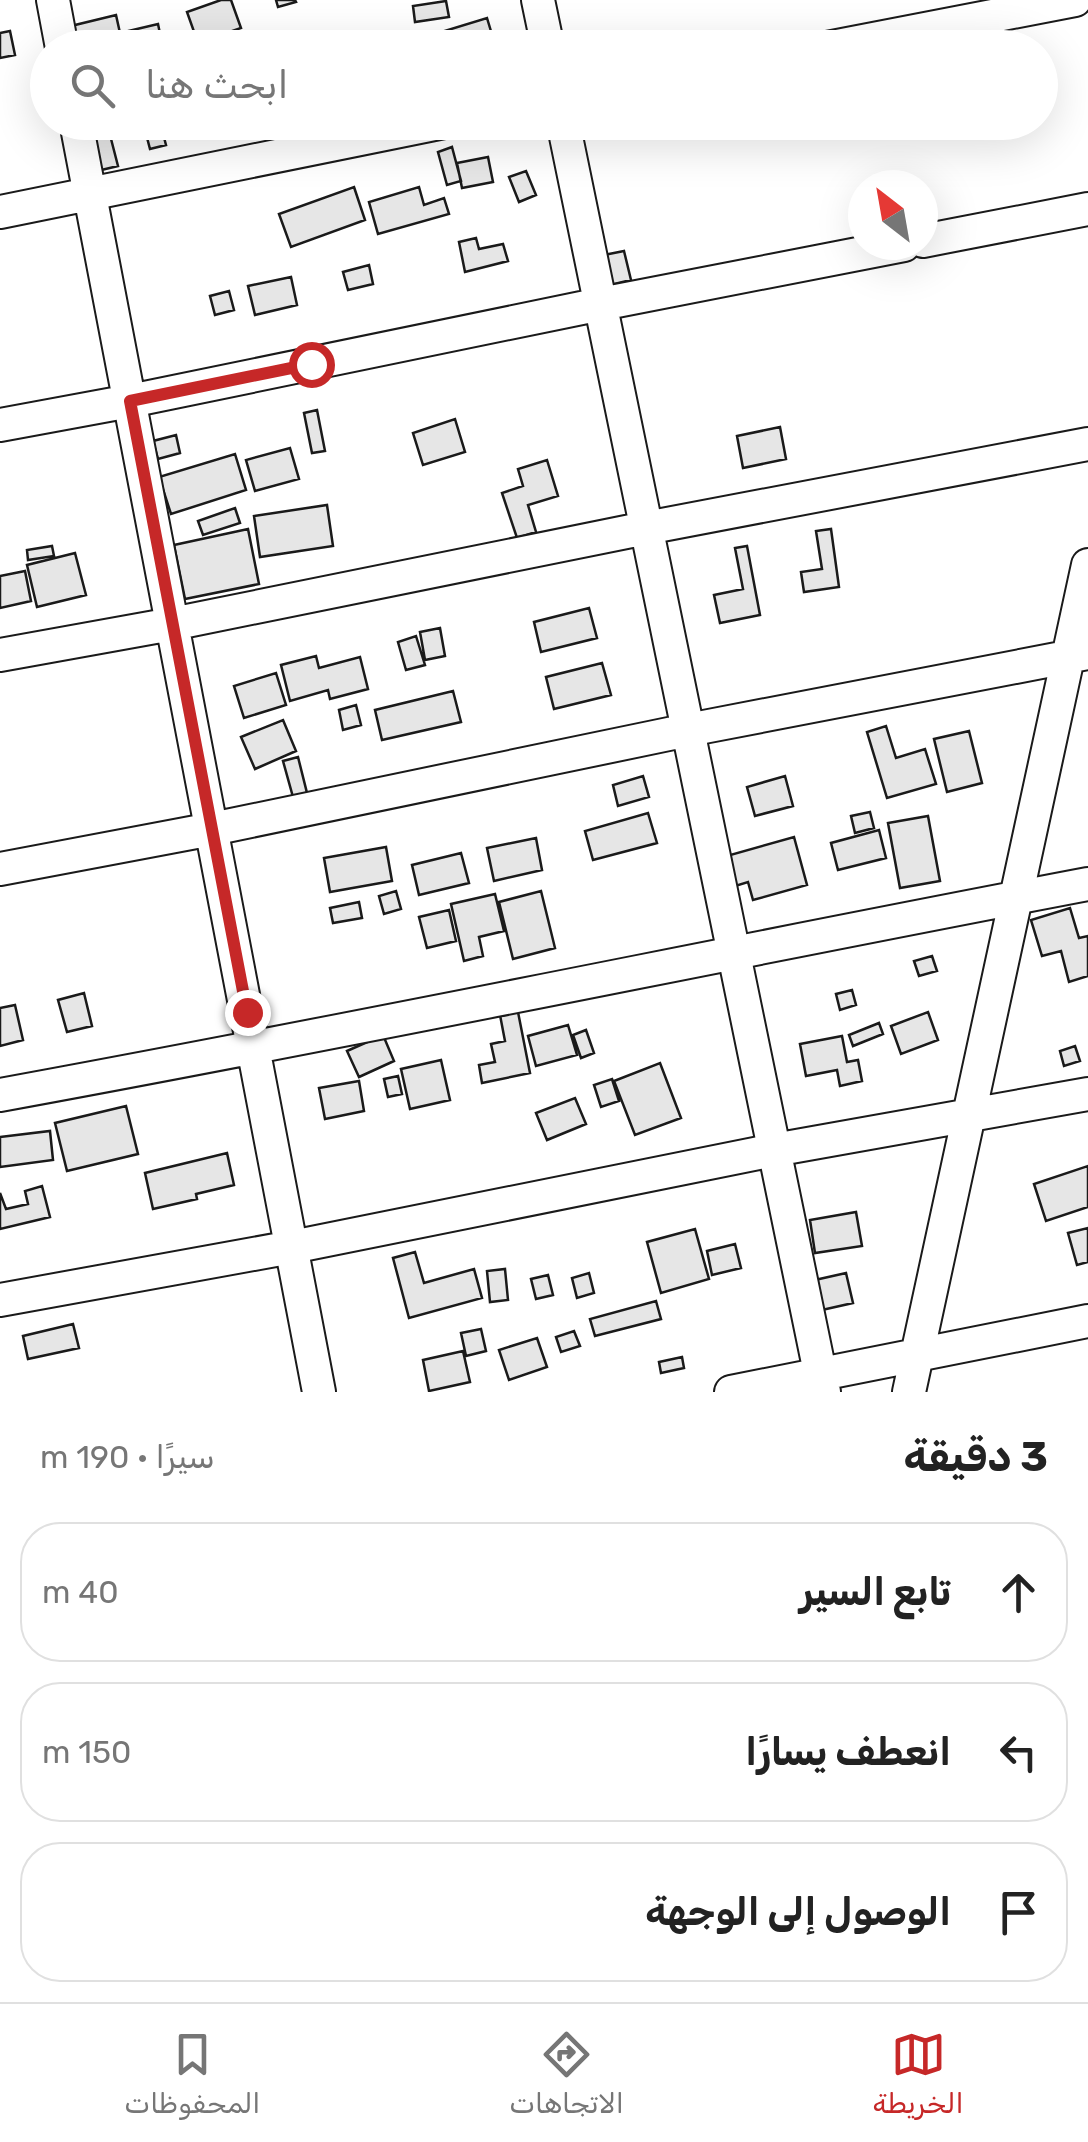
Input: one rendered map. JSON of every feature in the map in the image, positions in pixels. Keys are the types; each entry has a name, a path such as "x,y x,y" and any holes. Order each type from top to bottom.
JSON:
{"street":[{"path":"53,0 59,30"},
{"path":"538,0 544,30"},
{"path":"920,30 1074,0"},
{"path":"79,140 319,1392"},
{"path":"0,212 357,140"},
{"path":"568,140 822,1383"},
{"path":"938,238 1088,209"},
{"path":"0,425 848,256"},
{"path":"0,655 1088,444"},
{"path":"908,1392 1016,898 1078,655 1088,565"},
{"path":"0,868 212,830 688,730 1078,655"},
{"path":"0,1096 1088,884"},
{"path":"0,1300 292,1248 774,1150 1088,1094"},
{"path":"730,1392 822,1383 917,1355 1088,1320"}],"building":[{"path":"231,0 241,28 193,30 187,12"},
{"path":"276,0 295,0 296,2 278,7"},
{"path":"446,1 449,17 415,22 413,6"},
{"path":"116,15 119,30 72,30 71,26"},
{"path":"487,18 491,30 448,30"},
{"path":"158,24 159,30 133,30"},
{"path":"10,31 15,55 0,58 0,33"},
{"path":"111,140 118,166 93,172 86,141"},
{"path":"148,140 165,140 166,145 150,149"},
{"path":"452,147 461,181 447,185 438,152"},
{"path":"488,157 493,182 462,188 457,163"},
{"path":"526,171 536,195 519,202 509,177"},
{"path":"354,187 365,220 291,247 279,214"},
{"path":"419,187 424,205 444,198 449,214 378,234 369,202"},
{"path":"476,238 479,249 503,244 508,261 465,272 459,242"},
{"path":"624,251 631,280 606,286 599,256"},
{"path":"369,265 373,284 348,290 343,272"},
{"path":"291,277 297,305 255,315 248,286"},
{"path":"229,291 234,310 215,315 210,296"},
{"path":"317,410 325,451 312,453 304,413"},
{"path":"455,419 465,452 423,465 413,433"},
{"path":"780,427 786,459 743,468 737,436"},
{"path":"176,435 180,453 158,459 153,441"},
{"path":"290,448 299,479 255,491 246,460"},
{"path":"235,454 246,490 171,514 159,477"},
{"path":"547,460 558,496 528,505 536,532 517,538 502,493 523,486 518,469"},
{"path":"327,505 333,546 260,557 254,516"},
{"path":"235,508 240,523 203,535 198,521"},
{"path":"248,529 259,584 185,599 174,545"},
{"path":"831,529 839,587 804,592 801,572 822,569 816,531"},
{"path":"52,546 54,556 28,560 27,550"},
{"path":"747,546 760,615 720,623 714,595 743,589 735,548"},
{"path":"75,553 86,595 37,607 27,565"},
{"path":"25,571 31,601 0,608 0,576"},
{"path":"589,608 597,638 541,652 534,622"},
{"path":"440,628 445,656 425,660 420,632"},
{"path":"416,636 425,665 406,670 398,642"},
{"path":"316,656 319,668 360,657 368,689 330,699 328,690 290,701 281,665"},
{"path":"602,663 611,695 554,709 546,677"},
{"path":"276,673 286,705 244,718 234,686"},
{"path":"453,691 461,722 382,740 375,710"},
{"path":"356,705 361,725 343,730 339,710"},
{"path":"283,720 296,751 255,769 241,737"},
{"path":"886,726 896,758 925,749 936,784 887,798 867,732"},
{"path":"969,731 982,783 947,792 934,739"},
{"path":"298,757 307,793 293,797 283,761"},
{"path":"643,776 649,797 618,806 613,785"},
{"path":"785,776 793,806 755,816 747,787"},
{"path":"870,812 874,828 855,833 851,816"},
{"path":"648,813 657,843 593,860 585,831"},
{"path":"928,816 940,881 900,888 888,823"},
{"path":"879,830 886,858 838,870 831,843"},
{"path":"794,837 807,885 753,900 748,882 732,887 723,857"},
{"path":"536,838 542,870 494,881 487,848"},
{"path":"386,847 392,881 330,892 324,858"},
{"path":"461,853 469,883 419,895 412,865"},
{"path":"396,891 401,909 384,914 379,896"},
{"path":"541,891 555,948 513,959 499,902"},
{"path":"495,894 504,931 479,937 483,956 464,961 451,904"},
{"path":"359,902 362,918 333,923 330,908"},
{"path":"1070,908 1079,938 1088,936 1088,976 1069,982 1061,951 1042,956 1031,920"},
{"path":"449,910 456,941 427,948 419,917"},
{"path":"932,956 937,971 919,976 914,961"},
{"path":"852,990 856,1005 840,1010 836,994"},
{"path":"84,993 92,1026 67,1032 58,1000"},
{"path":"15,1005 23,1040 0,1046 0,1008"},
{"path":"518,1012 530,1073 482,1083 479,1065 495,1062 491,1044 505,1041 500,1015"},
{"path":"928,1012 938,1040 901,1054 891,1026"},
{"path":"879,1023 883,1034 853,1046 849,1035"},
{"path":"568,1025 577,1055 536,1066 528,1036"},
{"path":"586,1030 594,1053 581,1058 573,1035"},
{"path":"383,1035 394,1061 359,1077 347,1051"},
{"path":"842,1036 847,1062 858,1060 862,1081 840,1086 837,1070 806,1076 800,1044"},
{"path":"1075,1046 1080,1061 1064,1066 1060,1051"},
{"path":"441,1060 450,1100 410,1109 401,1069"},
{"path":"660,1063 681,1118 635,1135 614,1081"},
{"path":"398,1076 402,1094 388,1097 384,1079"},
{"path":"612,1079 619,1101 601,1107 594,1085"},
{"path":"359,1081 364,1111 325,1119 319,1088"},
{"path":"575,1098 586,1124 547,1140 536,1113"},
{"path":"126,1106 138,1154 67,1171 55,1123"},
{"path":"50,1131 53,1160 0,1167 0,1137"},
{"path":"227,1153 234,1185 153,1209 145,1173"},
{"path":"1088,1166 1088,1207 1046,1221 1034,1184"},
{"path":"42,1186 50,1217 0,1229 0,1193 6,1209 28,1204 25,1191"},
{"path":"856,1212 862,1246 815,1253 810,1220"},
{"path":"1088,1228 1088,1262 1077,1265 1068,1233"},
{"path":"695,1229 709,1279 661,1293 647,1242"},
{"path":"735,1244 741,1268 712,1275 707,1251"},
{"path":"415,1252 424,1283 474,1269 482,1298 409,1318 393,1258"},
{"path":"505,1269 508,1300 490,1302 487,1271"},
{"path":"589,1273 594,1293 577,1298 572,1278"},
{"path":"846,1273 853,1303 813,1312 806,1282"},
{"path":"548,1275 553,1295 536,1299 531,1279"},
{"path":"656,1301 661,1319 595,1336 590,1319"},
{"path":"73,1324 79,1348 28,1359 23,1336"},
{"path":"481,1329 486,1351 466,1356 461,1333"},
{"path":"574,1331 580,1346 561,1352 556,1337"},
{"path":"537,1338 547,1367 509,1380 499,1350"},
{"path":"463,1351 470,1382 429,1391 423,1360"},
{"path":"682,1357 684,1368 661,1373 659,1362"}],"route":[{"path":"247,1012 130,401 311,364"}]}
